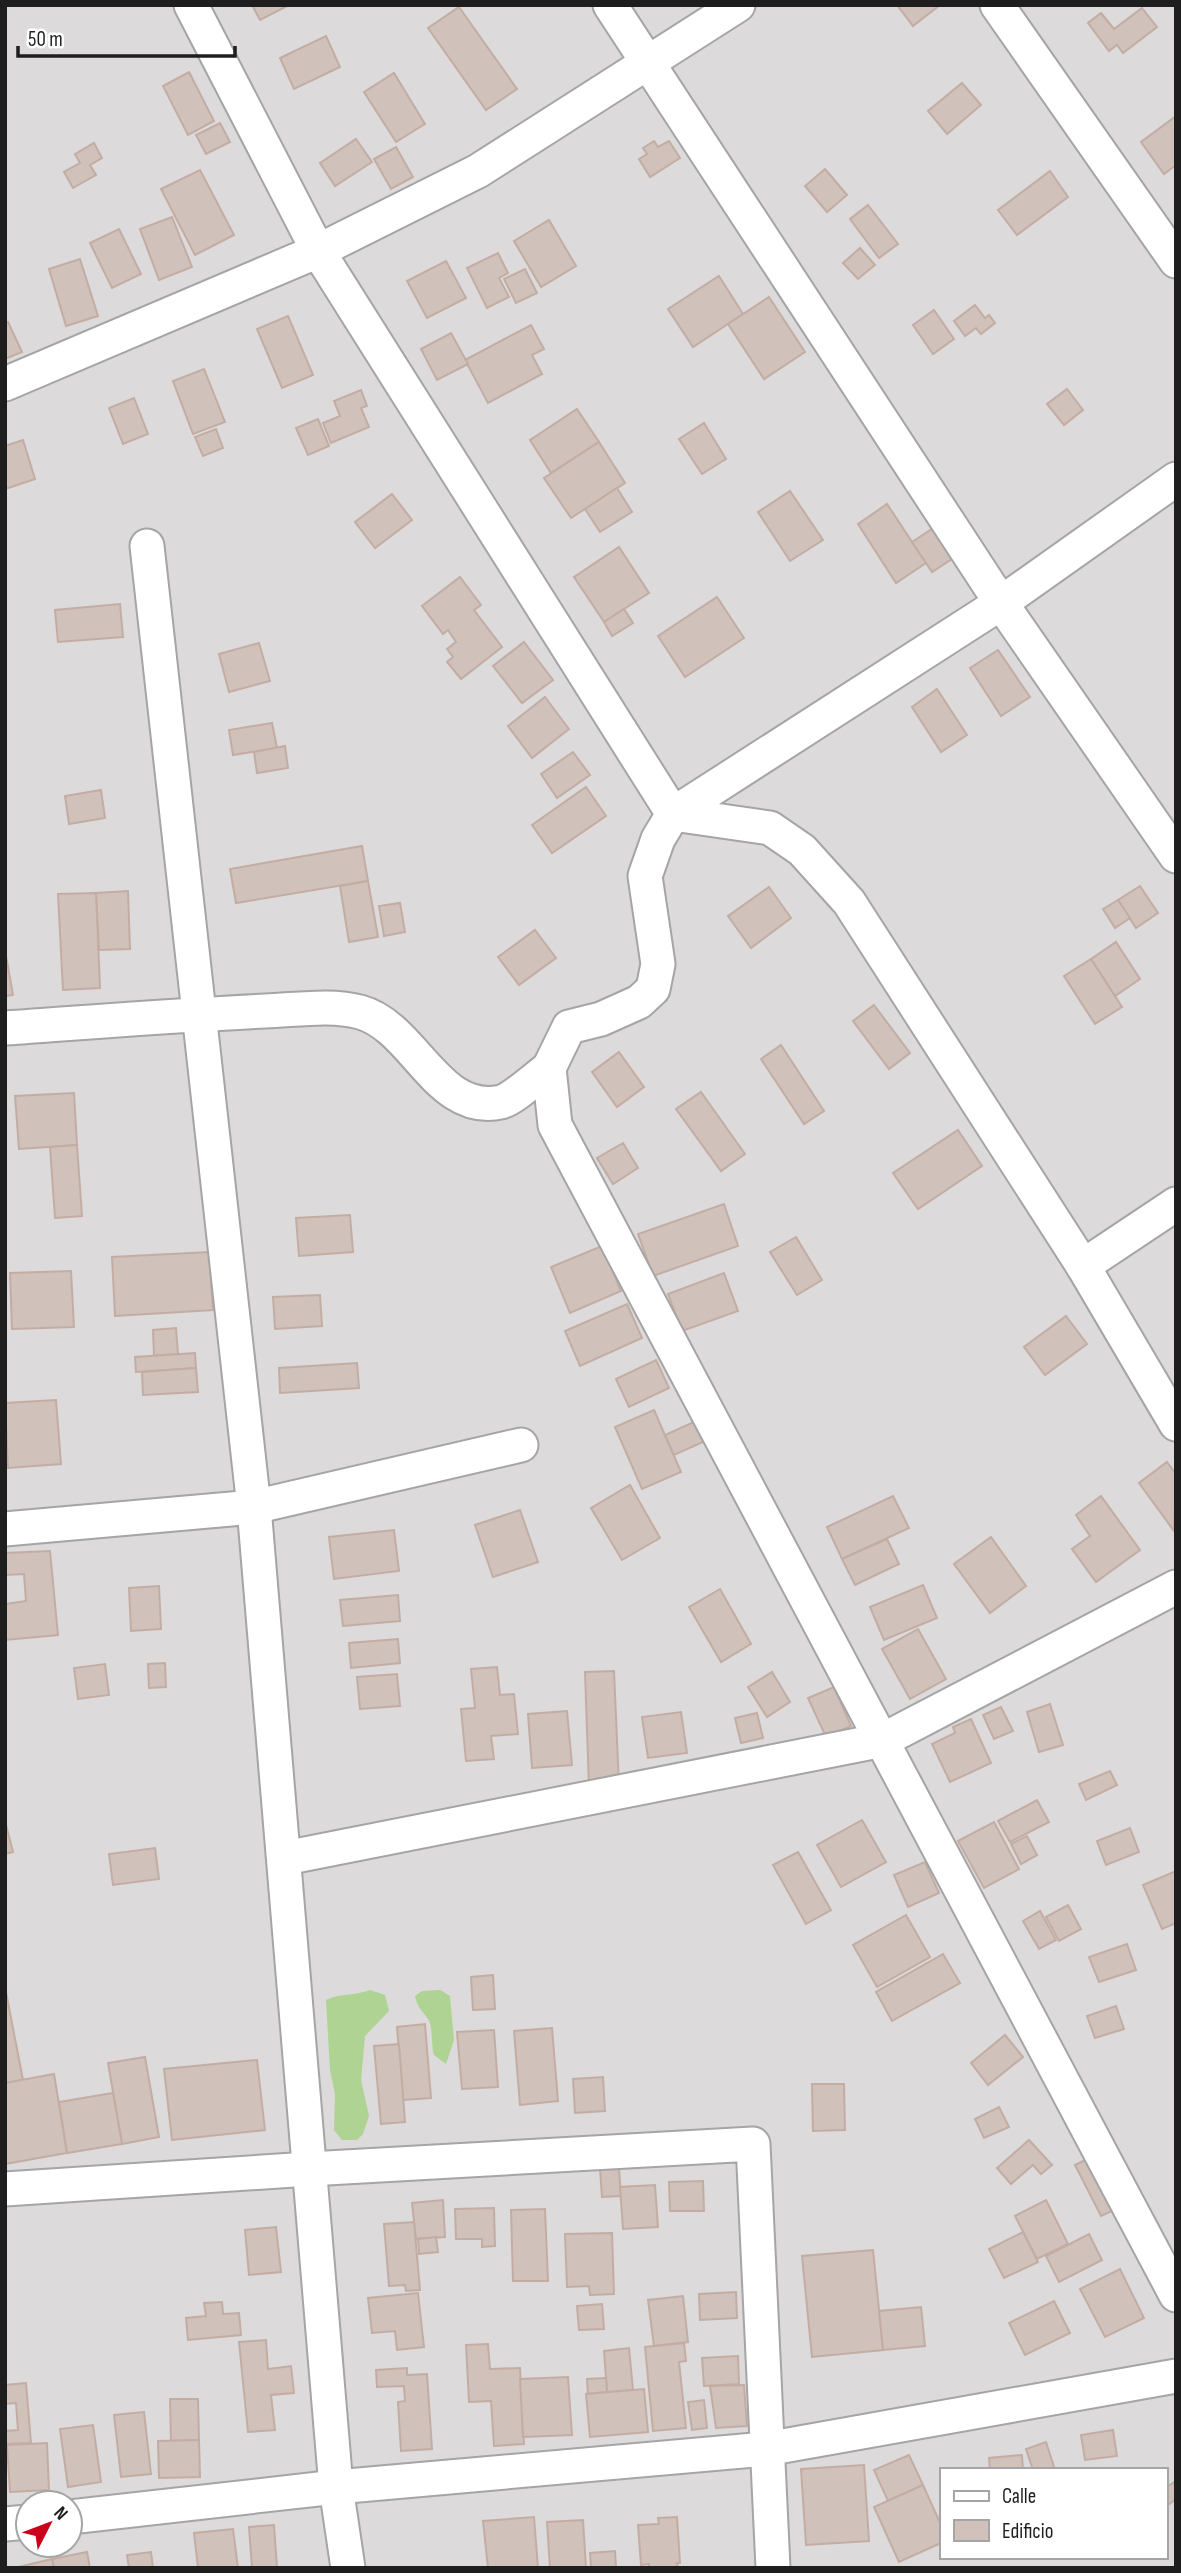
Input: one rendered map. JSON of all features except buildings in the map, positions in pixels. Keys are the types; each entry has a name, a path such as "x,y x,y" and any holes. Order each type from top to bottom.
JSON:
{"street":[{"path":"191,5 318,251 673,814 770,828 802,850 849,902 1083,1266 1176,1423"},
{"path":"610,5 1001,603 1176,856"},
{"path":"5,384 318,251 478,171 737,5"},
{"path":"997,5 1176,261"},
{"path":"5,1028 199,1014 346,1008 374,1016 415,1053 443,1084 467,1102 503,1102 549,1068 569,1027 639,1002 653,989 658,964 645,876 659,839 673,814 1001,603 1176,478"},
{"path":"146,546 254,1507 337,2487 348,2568"},
{"path":"549,1068 555,1125 1176,2295"},
{"path":"1083,1266 1176,1204"},
{"path":"5,1529 254,1507 521,1445"},
{"path":"285,1858 883,1740 1176,1587"},
{"path":"5,2189 753,2144 773,2568"},
{"path":"84,2515 337,2487 766,2449 1176,2376"}],"shaded area":[{"path":"5,5 1176,5 1176,2568 5,2568"}],"green space":[{"path":"370,1990 385,1995 389,2011 365,2036 361,2080 369,2116 363,2134 357,2140 342,2140 334,2130 335,2094 330,2070 326,2000"},
{"path":"440,1990 450,1996 454,2040 446,2064 434,2055 430,2024 415,1996 422,1991"}]}
